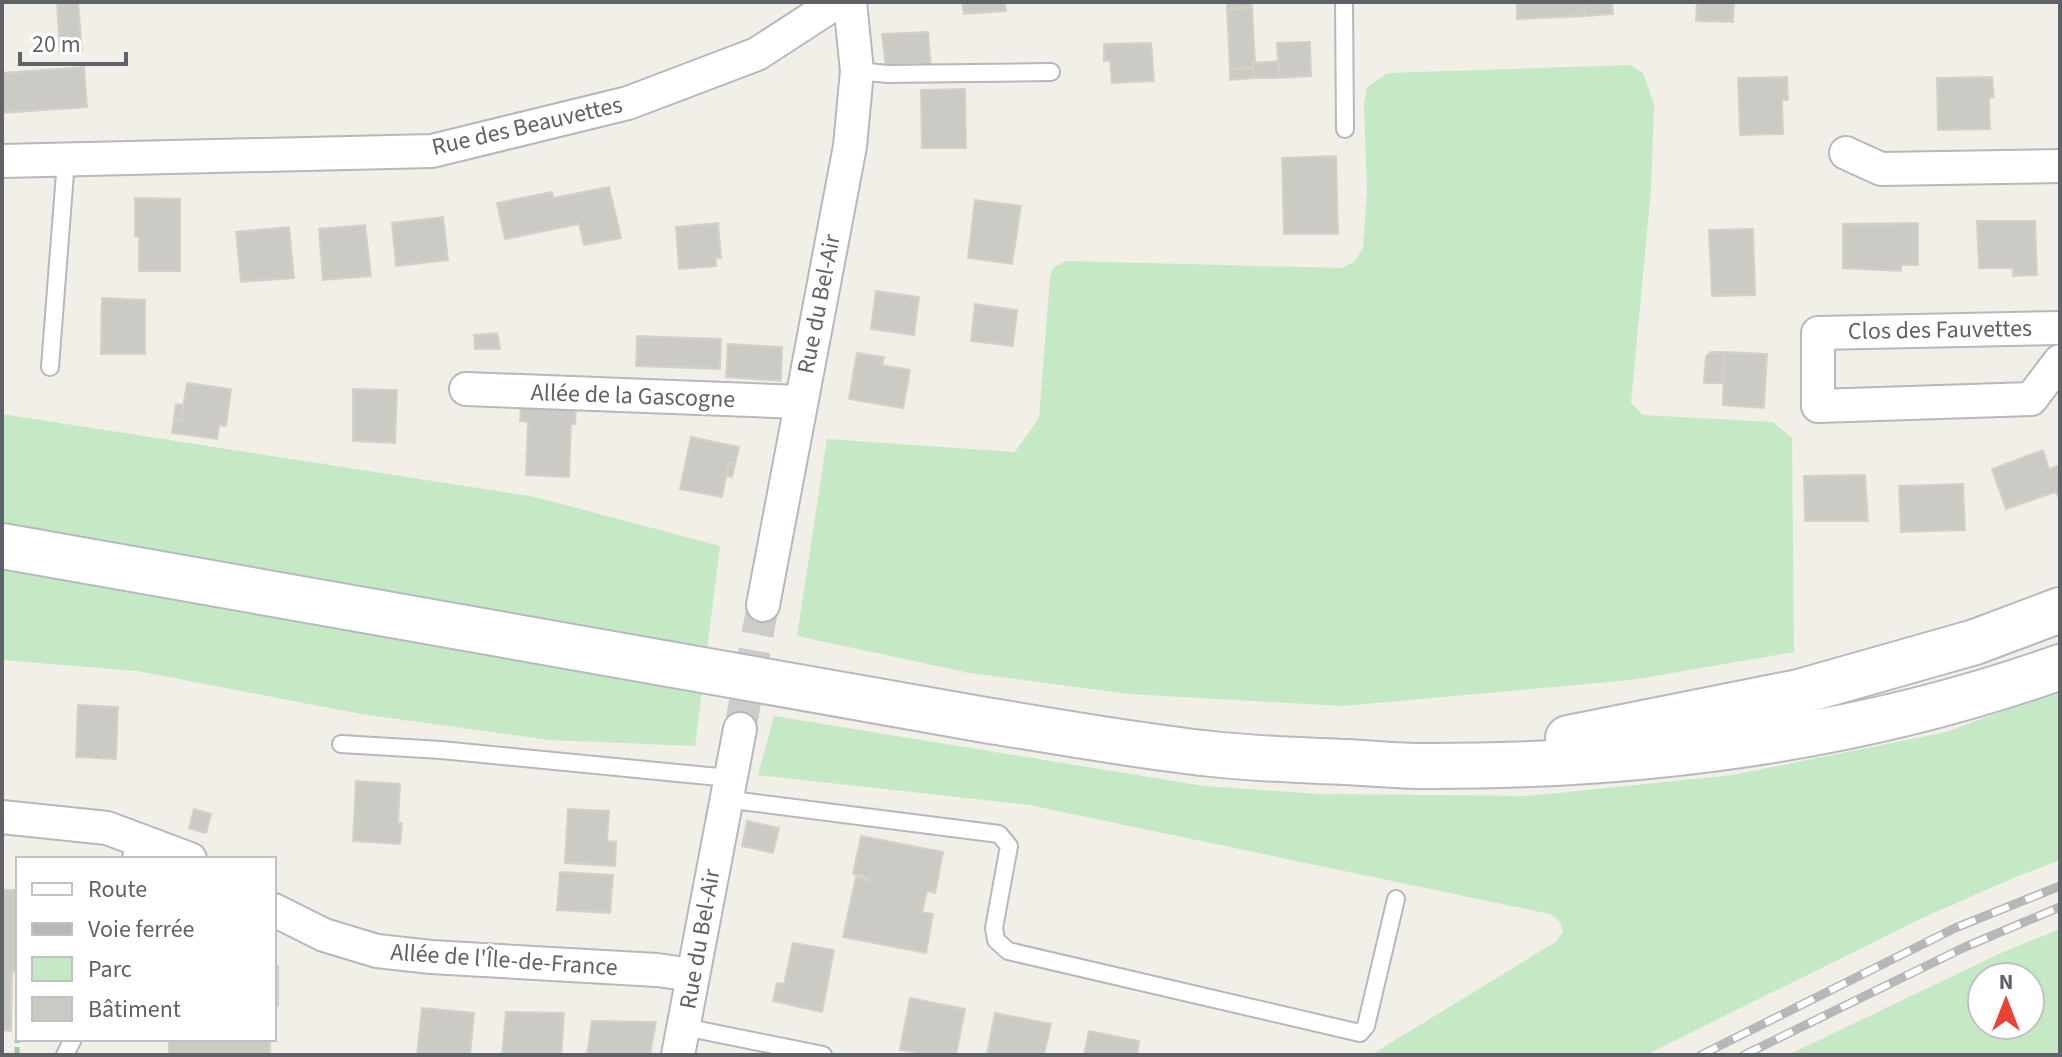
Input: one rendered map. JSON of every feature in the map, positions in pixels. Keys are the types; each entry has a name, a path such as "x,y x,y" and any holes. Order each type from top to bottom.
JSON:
{"main road":[{"path":"2,546 985,720 1209,754 1420,766 1599,762 1797,737 1975,695 2060,667"},
{"path":"1348,762 1500,748 1594,734 1799,692 1975,642 2060,610"}],"street":[{"name":"Rue des Beauvettes","path":"2,161 432,151 628,103 757,54 837,2"},
{"name":"Rue du Bel-Air","path":"763,605 850,146 857,71 850,2"},
{"path":"1846,153 1881,169 2060,166"},
{"name":"Clos des Fauvettes","path":"2060,328 1818,333 1818,406 2031,399 2060,361"},
{"name":"Allée de la Gascogne","path":"466,389 800,402"},
{"name":"Rue du Bel-Air","path":"681,1041 740,729"},
{"path":"2,817 107,828 133,849 179,857"},
{"name":"Allée de l'Île-de-France","path":"276,911 324,935 377,951 693,975"}],"lane":[{"path":"1344,2 1345,129"},
{"path":"857,71 888,74 1051,72"},
{"path":"50,367 66,160"},
{"path":"341,744 441,750 727,788 999,834 1009,846 994,928 996,940 1008,951 1360,1033 1366,1026 1396,899"},
{"path":"681,1041 823,1055"}],"green space":[{"path":"1630,65 1643,73 1654,104 1651,189 1631,403 1643,415 1773,422 1792,438 1794,652 1631,680 1343,706 1129,694 970,673 797,636 827,439 1015,452 1039,418 1053,268 1066,261 1342,268 1355,261 1363,248 1367,193 1364,104 1367,87 1388,73"},
{"path":"2,414 535,497 720,546 695,746 550,740 361,714 137,671 2,660"},
{"path":"2060,690 2060,860 1920,919 1646,1055 1371,1055 1557,941 1563,931 1560,922 1550,914 1029,805 758,775 774,716 1204,786 1319,794 1529,796 1733,775 1946,732"},
{"path":"2060,929 2060,1055 1788,1055 1966,970 1966,1041 2046,1041 2046,961 1984,961"}],"building":[{"path":"57,2 78,2 82,52 60,54"},
{"path":"962,2 1005,2 1006,11 964,14"},
{"path":"1227,2 1252,2 1252,7 1227,9"},
{"path":"1517,2 1584,2 1585,16 1517,19"},
{"path":"1584,2 1612,2 1613,14 1585,16"},
{"path":"1697,2 1734,2 1733,22 1696,21"},
{"path":"1252,7 1255,63 1253,68 1230,69 1227,9"},
{"path":"928,32 931,68 886,69 882,34"},
{"path":"1310,42 1311,76 1279,78 1277,43"},
{"path":"1151,43 1154,81 1112,83 1110,61 1104,61 1104,44"},
{"path":"1278,61 1279,78 1254,78 1253,63"},
{"path":"84,67 87,107 2,113 2,73"},
{"path":"1253,68 1254,78 1230,80 1230,69"},
{"path":"1787,77 1788,100 1782,100 1783,134 1740,135 1738,78"},
{"path":"1992,77 1994,97 1989,98 1990,129 1938,130 1937,78"},
{"path":"965,89 966,148 922,148 921,90"},
{"path":"1336,156 1338,234 1284,234 1282,158"},
{"path":"609,187 621,238 584,245 579,224 505,239 497,203 552,192 553,198"},
{"path":"135,198 180,199 180,271 139,271"},
{"path":"975,200 1021,206 1012,264 968,258"},
{"path":"443,217 448,260 396,266 392,223"},
{"path":"1977,221 2035,221 2037,275 2013,276 2013,268 1979,268"},
{"path":"718,223 721,258 716,258 716,266 679,269 676,227"},
{"path":"1918,223 1918,265 1901,265 1901,271 1843,268 1843,224"},
{"path":"365,225 371,276 323,280 319,229"},
{"path":"289,227 294,278 241,282 236,232"},
{"path":"1753,229 1755,295 1712,296 1709,230"},
{"path":"876,291 919,297 914,335 871,329"},
{"path":"102,298 145,300 145,354 101,354"},
{"path":"975,304 1017,310 1013,346 971,341"},
{"path":"497,333 500,349 475,349 474,335"},
{"path":"637,336 721,339 720,369 636,366"},
{"path":"728,344 782,347 781,381 726,377"},
{"path":"1711,352 1724,352 1724,383 1704,383 1706,356"},
{"path":"1724,352 1767,354 1764,408 1723,405"},
{"path":"857,353 884,357 882,365 910,370 903,408 849,399"},
{"path":"187,383 231,389 226,426 219,425 217,439 172,433 174,419 181,420"},
{"path":"353,389 397,390 395,443 353,441"},
{"path":"176,404 183,405 181,420 174,419"},
{"path":"521,405 576,407 575,424 571,424 569,477 526,475 528,422 520,421"},
{"path":"691,437 739,447 735,464 729,463 722,497 680,489"},
{"path":"2043,450 2049,469 2060,465 2060,499 2055,492 2006,509 1992,469"},
{"path":"729,463 735,464 732,477 727,476"},
{"path":"1865,475 1868,521 1805,521 1804,476"},
{"path":"1963,484 1965,530 1901,532 1899,486"},
{"path":"78,705 118,707 116,759 76,757"},
{"path":"356,781 400,784 400,844 353,841"},
{"path":"194,809 211,814 206,833 189,828"},
{"path":"568,809 609,811 607,841 616,842 615,866 565,863"},
{"path":"747,821 779,828 773,853 742,846"},
{"path":"861,836 943,852 935,893 927,891 922,912 933,914 926,953 843,937 856,877 870,880 853,874"},
{"path":"560,872 613,875 610,913 557,910"},
{"path":"2,890 16,890 16,972 12,972 11,1031 2,1030"},
{"path":"793,943 834,950 822,1012 773,1001 777,983 784,984"},
{"path":"276,966 278,966 276,1006"},
{"path":"910,998 965,1009 956,1055 916,1055 916,1052 900,1050"},
{"path":"422,1008 474,1013 470,1055 417,1055"},
{"path":"506,1012 564,1013 561,1055 502,1055"},
{"path":"995,1013 1051,1024 1044,1055 987,1055"},
{"path":"592,1021 656,1022 650,1055 587,1055"},
{"path":"1089,1031 1139,1041 1137,1055 1084,1055"},
{"path":"169,1041 270,1041 270,1055 169,1055"}],"tunnel":[{"path":"740,729 763,605"}],"railway":[{"path":"1701,1055 1955,928 2060,886"},
{"path":"1744,1055 1965,947 2060,907"}]}
